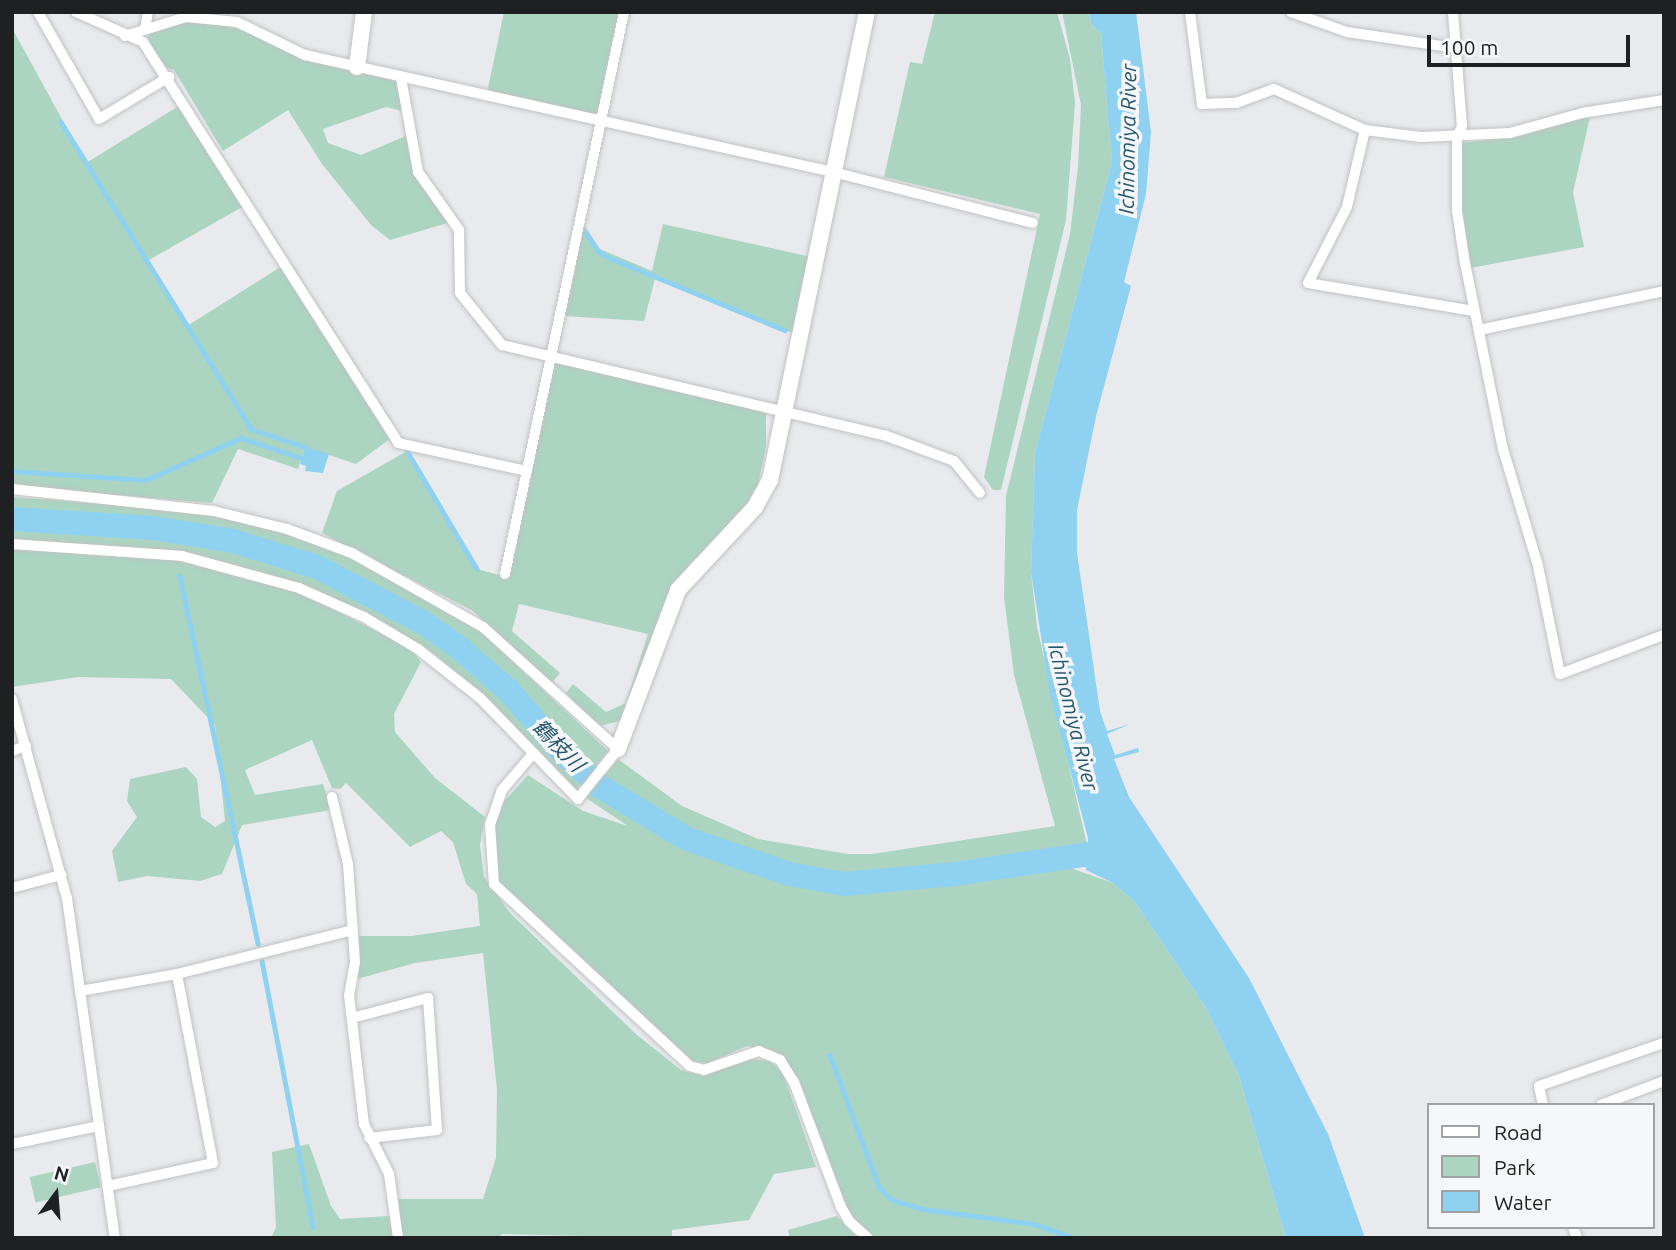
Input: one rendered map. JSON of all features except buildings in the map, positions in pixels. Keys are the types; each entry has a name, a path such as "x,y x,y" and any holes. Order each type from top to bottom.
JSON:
{"street":[{"path":"38,12 99,119 169,77"},
{"path":"76,12 143,42 169,77 398,443 526,471"},
{"path":"145,30 148,12"},
{"path":"356,67 364,12"},
{"path":"505,574 624,12"},
{"path":"12,544 182,556 299,589 364,617 418,649 480,698 531,755 578,799 616,752 678,590 755,507 770,480 867,12"},
{"path":"1190,12 1202,104 1236,103 1274,89 1365,130 1457,137 1510,133 1582,113 1664,100"},
{"path":"1291,12 1346,33 1455,47"},
{"path":"1453,12 1462,126 1457,137 1457,211 1474,312 1560,674 1664,635"},
{"path":"125,36 186,17 238,17 304,55 600,123 834,172 1033,223"},
{"path":"401,78 418,172 459,230 460,293 502,345 786,408 884,435 954,461 980,493"},
{"path":"1365,130 1347,207 1308,283 1474,312"},
{"path":"1479,330 1664,291"},
{"path":"12,489 214,511 287,529 352,553 483,627 616,752"},
{"path":"12,699 61,875 115,1238"},
{"path":"12,751 26,746"},
{"path":"531,755 502,790 490,824 489,862 498,890 690,1066 704,1070 759,1051 780,1060 794,1082 841,1207 849,1221 868,1238"},
{"path":"332,797 348,864 353,930 352,1018 369,1138 389,1174 398,1238"},
{"path":"12,888 61,875"},
{"path":"80,991 177,974 353,930"},
{"path":"108,1185 214,1163 177,974"},
{"path":"352,1018 428,998 437,1130 369,1138"},
{"path":"1543,1103 1539,1086 1664,1043"},
{"path":"1606,1103 1664,1081"},
{"path":"12,1144 99,1126"}],"green space":[{"path":"504,12 619,12 597,116 487,93"},
{"path":"935,12 1057,12 1070,59 1075,103 1066,220 1001,490 993,490 984,477 1040,214 884,177 910,62 922,64"},
{"path":"1062,12 1089,12 1091,24 1101,33 1112,162 1035,453 1031,572 1037,627 1088,849 1072,857 844,880 774,868 690,836 600,782 618,759 682,806 758,839 848,854 872,854 1055,826 1014,675 1004,597 1006,496 1070,234 1078,167 1081,105"},
{"path":"186,22 226,26 254,33 305,60 399,82 402,111 386,107 323,129 328,143 361,155 408,135 417,178 451,222 390,240 371,225 322,164 288,110 223,151 174,70 167,68 148,42 149,33"},
{"path":"12,28 86,163 182,104 244,206 147,261 187,326 282,266 391,438 356,464 305,447 298,469 238,449 212,503 12,486"},
{"path":"1590,117 1573,192 1584,247 1470,268 1460,209 1461,143 1516,137"},
{"path":"582,222 600,249 652,271 663,224 811,257 795,334 656,275 644,321 564,316"},
{"path":"554,362 766,408 766,447 757,490 740,518 692,562 675,584 625,720 598,726 566,693 573,684 606,712 626,703 648,634 519,604 512,631 560,673 553,682 544,679 473,611 322,533 337,491 407,451 477,569 506,577"},
{"path":"12,497 189,510 292,535 333,551 375,570 481,632 608,751 590,773 510,687 463,645 360,582 324,566 235,538 152,524 12,515"},
{"path":"12,523 157,532 219,542 317,570 429,631 467,659 504,690 561,757 586,777 576,790 483,697 371,618 200,557 12,541"},
{"path":"12,547 184,561 297,591 411,649 421,662 394,714 395,732 435,778 485,817 480,845 484,877 511,914 637,1035 681,1070 698,1075 749,1059 769,1061 783,1073 816,1167 774,1174 749,1220 672,1230 672,1238 502,1234 499,1238 402,1238 398,1199 483,1199 496,1158 497,1090 483,953 415,963 357,979 357,936 411,936 480,926 477,894 466,884 453,842 441,831 410,847 346,783 340,789 332,788 312,740 245,770 255,795 323,784 331,810 242,825 222,874 200,881 147,876 118,882 112,851 137,817 127,801 130,779 186,767 197,779 201,817 215,827 225,821 215,725 171,679 78,677 12,687"},
{"path":"528,775 583,811 628,826 586,798 596,786 689,845 797,881 867,887 1065,866 1113,883 1134,901 1205,1006 1239,1076 1286,1238 874,1238 863,1232 850,1219 786,1060 774,1051 747,1046 708,1063 692,1062 505,893 496,876 491,841 498,808"},
{"path":"309,1144 331,1206 340,1219 390,1216 394,1238 271,1238 276,1227 272,1152"},
{"path":"95,1162 101,1187 36,1202 30,1177"},
{"path":"837,1216 857,1238 790,1238 788,1230"}],"water":[{"name":"Ichinomiya River","path":"1089,12 1136,12 1151,132 1146,194 1124,282 1131,286 1096,416 1077,510 1077,553 1100,711 1107,731 1130,724 1107,734 1115,755 1138,748 1139,752 1114,759 1129,797 1249,978 1328,1134 1365,1238 1286,1238 1239,1076 1205,1006 1134,901 1113,883 1086,870 1088,838 1050,694 1031,572 1035,453 1112,162 1101,33 1091,24"},
{"path":"305,447 329,454 323,473 305,471 306,466 300,464"}],"waterway":[{"path":"61,122 251,429 305,447"},
{"path":"585,231 598,251 610,258 785,330"},
{"path":"12,471 146,480 241,438 302,458"},
{"path":"407,451 477,569"},
{"name":"鶴枝川","path":"12,519 154,528 233,541 317,567 424,623 458,647 508,690 564,754 601,787 687,839 789,874 844,884 955,874 1118,850"},
{"path":"180,576 258,944"},
{"path":"262,961 313,1227"},
{"path":"830,1055 879,1187 892,1200 923,1209 1034,1224 1069,1236"}]}
